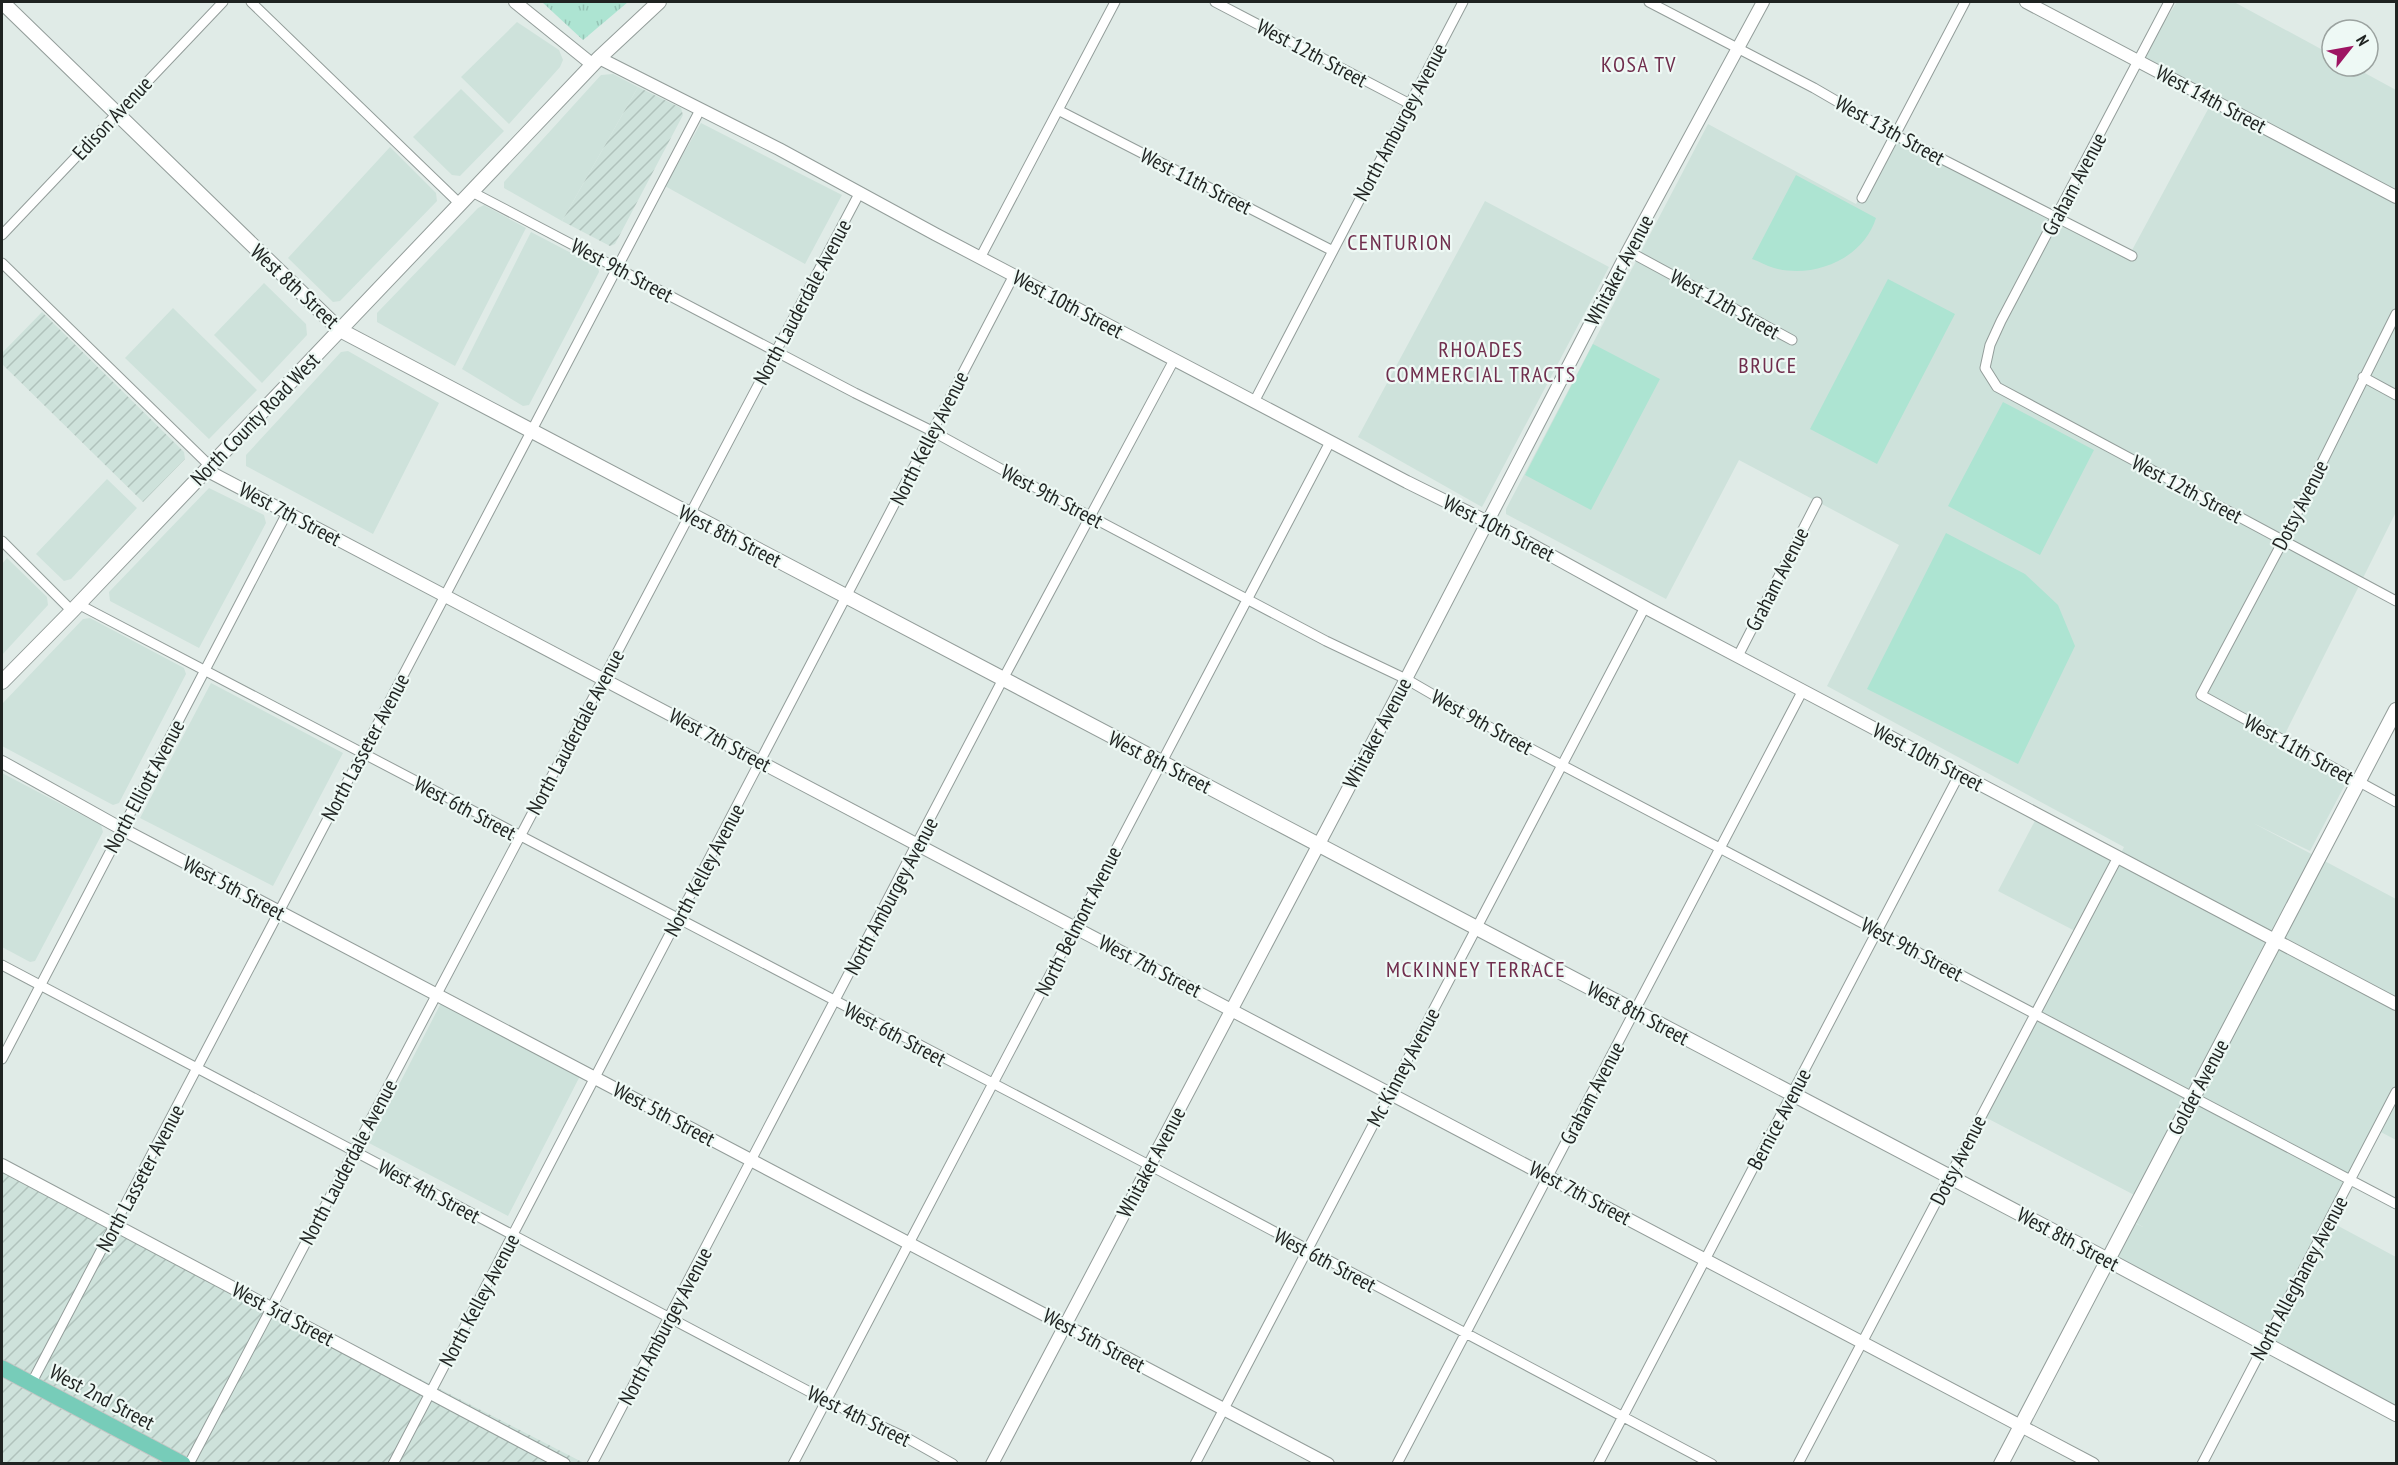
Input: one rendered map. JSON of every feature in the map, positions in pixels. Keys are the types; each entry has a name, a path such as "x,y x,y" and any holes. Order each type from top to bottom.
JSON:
{"main road":[{"name":"West 8th Street","path":"2,2 340,330 1950,1176 2397,1414"},
{"name":"North County Road West","path":"2,682 596,61 659,2"},
{"name":"Golder Avenue","path":"2001,1464 2397,710"},
{"name":"West 2nd Street","path":"2,1368 183,1464"}],"street":[{"name":"Edison Avenue","path":"2,235 223,2"},
{"path":"252,2 460,204"},
{"name":"West 10th Street","path":"515,2 596,61 699,110 860,192 980,258 1330,442 1488,521 1645,607 2397,1004"},
{"path":"980,258 1115,2"},
{"name":"West 12th Street","path":"1215,2 1410,104"},
{"name":"North Amburgey Avenue","path":"1254,402 1463,2"},
{"name":"West 13th Street","path":"1649,2 1814,88 1895,135 2132,256"},
{"name":"Whitaker Avenue","path":"992,1464 1406,679 1628,251 1763,2"},
{"path":"1862,198 1965,2"},
{"name":"West 14th Street","path":"2026,2 2397,197"},
{"name":"Graham Avenue","path":"1985,368 1990,345 2001,321 2169,2"},
{"name":"North Lasseter Avenue","path":"31,1384 699,110"},
{"name":"West 11th Street","path":"1058,110 1333,251"},
{"name":"West 9th Street","path":"472,192 932,431 1248,600 1406,679 1562,765 2397,1203"},
{"name":"North Lauderdale Avenue","path":"189,1464 860,192"},
{"name":"West 12th Street","path":"1628,251 1791,340"},
{"name":"West 7th Street","path":"2,263 208,468 287,513 1075,928 1232,1008 2093,1464"},
{"name":"North Kelley Avenue","path":"393,1464 1014,274"},
{"name":"Dotsy Avenue","path":"2201,695 2283,541 2363,377 2397,314"},
{"name":"North Amburgey Avenue","path":"592,1464 1003,680 1174,360"},
{"name":"West 12th Street","path":"1985,368 1997,387 2397,601"},
{"path":"2363,377 2397,395"},
{"name":"North Belmont Avenue","path":"793,1464 1330,442"},
{"name":"Graham Avenue","path":"1738,656 1817,502"},
{"name":"North Elliott Avenue","path":"2,1059 287,513"},
{"name":"West 6th Street","path":"2,541 75,607 205,671 1149,1165 1712,1464"},
{"name":"Mc Kinney Avenue","path":"1195,1464 1645,607"},
{"name":"Graham Avenue","path":"1397,1464 1803,690"},
{"name":"West 11th Street","path":"2201,695 2397,802"},
{"name":"West 5th Street","path":"2,762 122,829 1066,1324 1328,1464"},
{"name":"Bernice Avenue","path":"1598,1464 1960,773"},
{"name":"Dotsy Avenue","path":"1798,1464 2118,857"},
{"name":"West 4th Street","path":"2,965 827,1401 906,1438 953,1464"},
{"name":"North Alleghaney Avenue","path":"2202,1464 2397,1092"},
{"name":"West 3rd Street","path":"2,1165 564,1464"}],"shaded area":[{"path":"2177,2 2234,2 2320,49 2320,78 2374,78 2396,90 2396,512 2282,740 2348,779 2310,851 2253,823 2396,899 2396,1140 2377,1130 2329,1221 2396,1257 2396,1416 2106,1263 2128,1220 2143,1227 2129,1219 2140,1198 1983,1116 2079,933 1998,891 2038,815 2119,857 2124,847 1827,686 1899,545 1739,460 1666,599 1506,514 1506,509 1708,124 1856,204 1897,134 2130,254 2213,100 2139,61"},
{"path":"517,22 559,50 563,60 560,67 509,124 461,77"},
{"path":"613,74 638,87 562,221 504,188 504,182 601,75"},
{"path":"638,87 681,108 683,115 615,244 610,246 562,221"},
{"path":"461,89 504,131 460,176 452,175 413,137"},
{"path":"701,123 842,195 805,264 665,186"},
{"path":"390,147 436,193 437,201 340,301 333,302 288,258"},
{"path":"1485,201 1609,267 1482,507 1358,437"},
{"path":"484,205 526,228 455,366 377,322 377,313 478,208"},
{"path":"531,232 598,267 599,272 529,405 523,406 462,369"},
{"path":"264,283 306,324 307,335 262,383 214,335"},
{"path":"173,308 257,390 209,439 125,358"},
{"path":"42,312 184,452 185,459 143,502 2,364 2,353"},
{"path":"348,351 439,403 373,534 246,466 246,455 341,352"},
{"path":"107,479 137,508 71,579 64,581 36,554"},
{"path":"209,488 264,515 266,523 199,648 110,601 109,592"},
{"path":"7,558 47,597 48,605 2,655 2,564"},
{"path":"90,618 184,668 186,674 119,803 113,805 2,746 2,704 83,619"},
{"path":"211,683 343,753 273,886 140,818"},
{"path":"2,773 101,825 103,832 35,961 30,962 2,947"},
{"path":"441,1003 580,1076 508,1216 369,1143"},
{"path":"2,1165 584,1463 2,1463"}],"green space":[{"path":"542,2 628,2 583,40"},
{"path":"1796,175 1876,218 1870,232 1849,255 1835,263 1805,271 1774,268 1752,259"},
{"path":"1888,279 1955,314 1877,464 1810,429"},
{"path":"1593,344 1660,379 1591,510 1525,475"},
{"path":"2003,402 2094,450 2040,555 1948,506"},
{"path":"1946,533 2025,574 2058,605 2075,646 2018,764 1867,689"}],"district":[{"name":"KOSA TV","path":"1639,64"},
{"name":"CENTURION","path":"1400,242"},
{"name":"RHOADES COMMERCIAL TRACTS","path":"1481,362"},
{"name":"BRUCE","path":"1768,365"},
{"name":"MCKINNEY TERRACE","path":"1476,969"}]}
